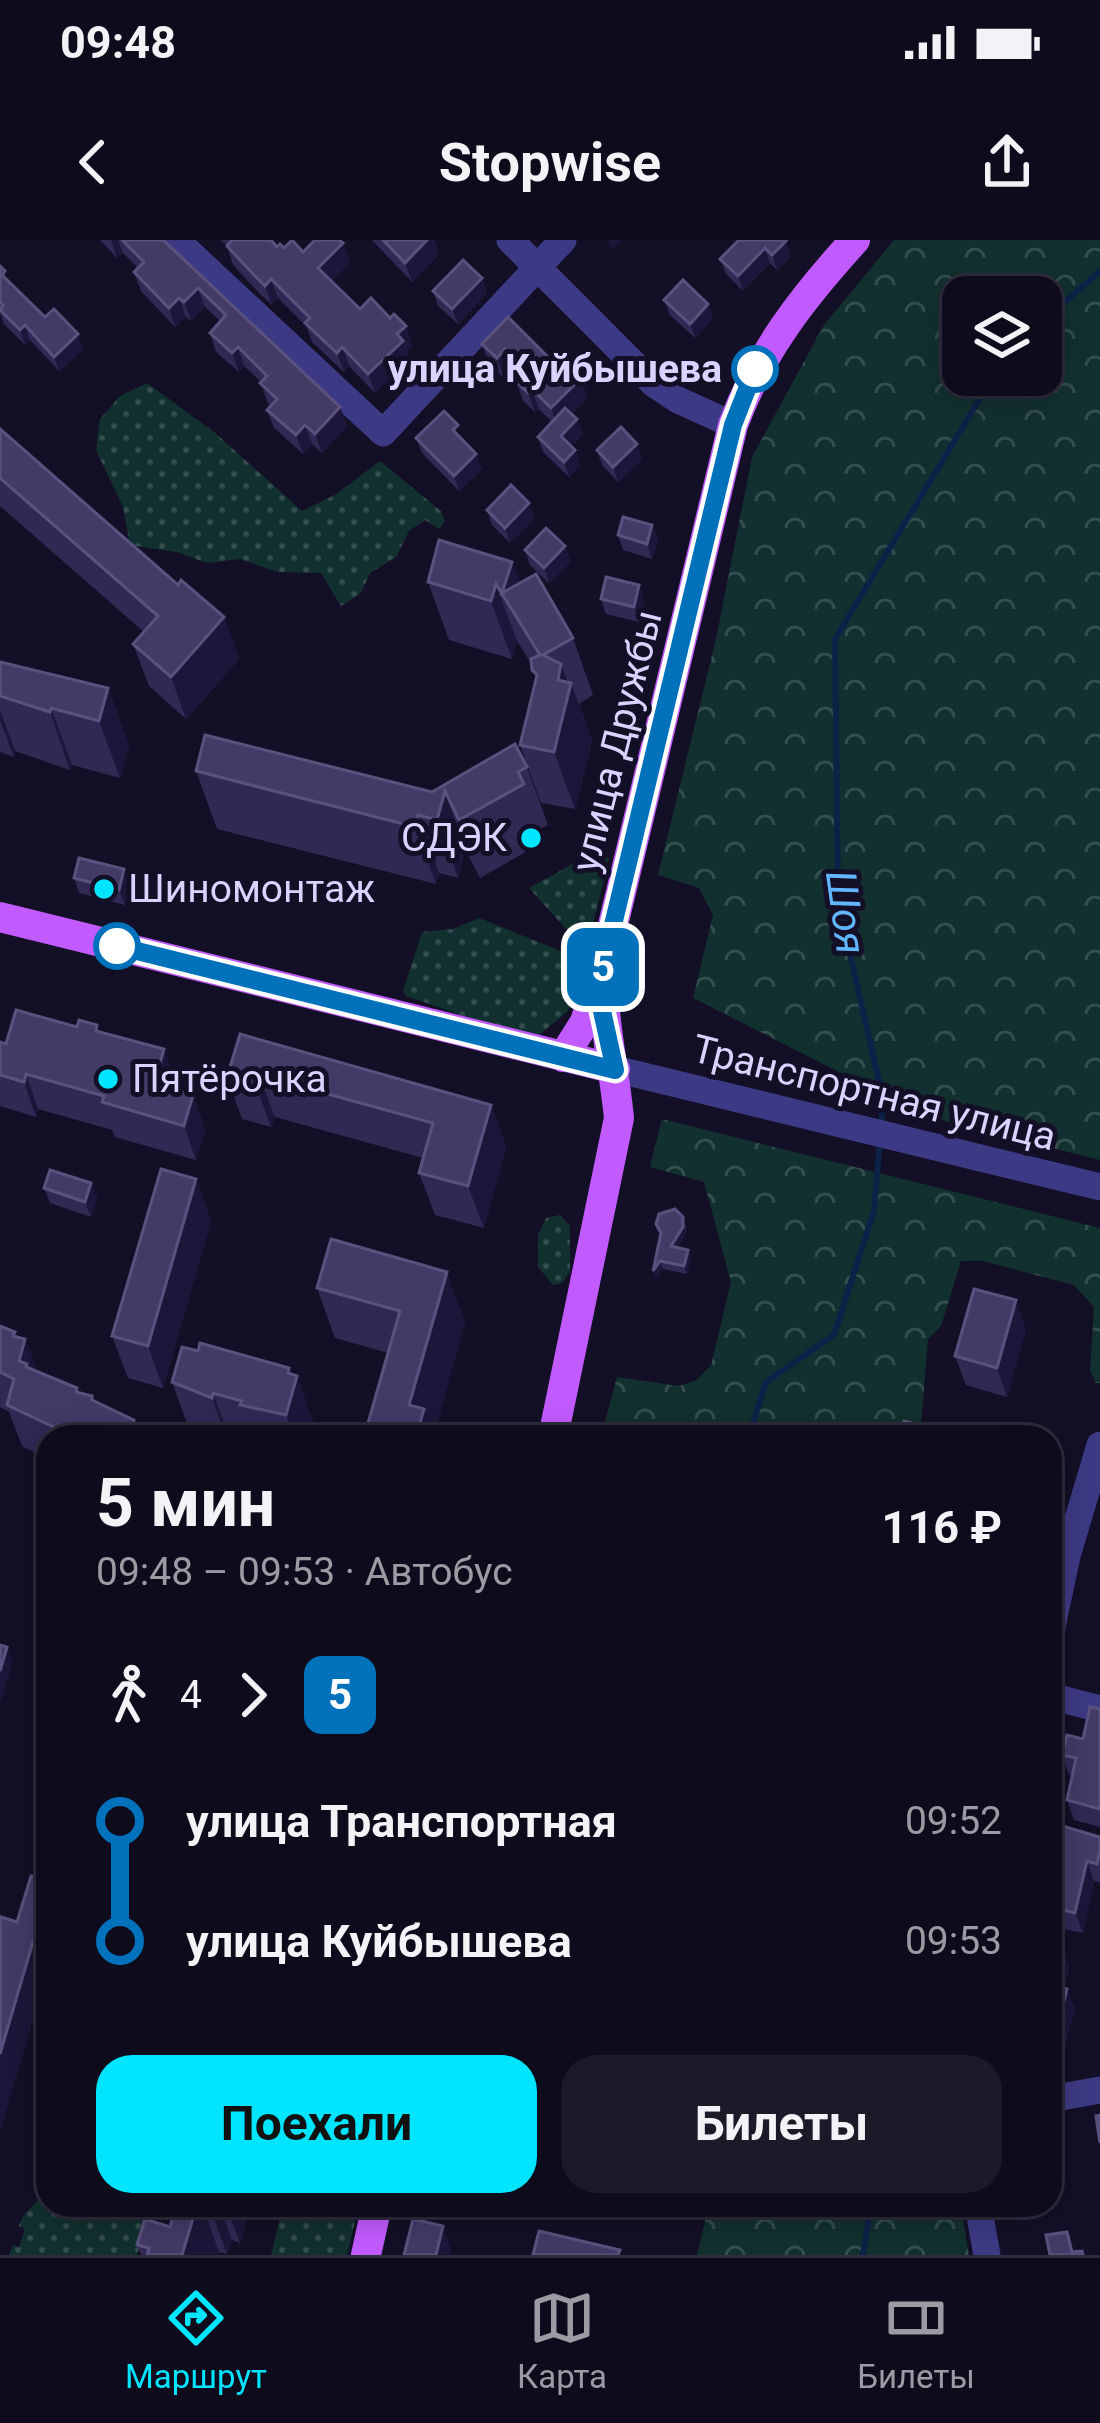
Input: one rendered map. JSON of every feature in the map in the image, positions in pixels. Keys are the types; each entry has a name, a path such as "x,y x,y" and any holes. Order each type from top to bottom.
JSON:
{"main road":[{"name":"улица Дружбы","path":"556,1425 619,1118 602,1011 602,971 733,425 750,380 779,331 855,240"},
{"name":"Транспортная улица","path":"0,917 615,1070"},
{"path":"563,1057 586,1022 602,971"},
{"path":"366,2255 374,2217"}],"street":[{"path":"176,240 383,433 562,240"},
{"path":"510,240 654,384 733,425"},
{"name":"Транспортная улица","path":"615,1070 1100,1187"},
{"path":"1062,1580 1100,1445"},
{"path":"1062,1699 1100,1709"},
{"path":"1062,2097 1100,2090"},
{"path":"980,2217 987,2255"}],"green space":[{"path":"894,240 1100,240 1100,1160 928,1117 693,998 713,915 699,888 658,875 716,639 752,457 824,325"},
{"path":"147,383 213,431 302,511 335,495 380,461 441,511 445,521 439,529 425,520 409,531 396,557 370,573 361,593 341,606 321,573 277,572 240,559 207,563 176,552 130,545 123,507 96,450 100,419 120,396"},
{"path":"600,849 609,859 590,936 575,939 529,888"},
{"path":"479,918 566,953 579,969 568,1011 538,1036 484,1023 403,991 422,932 453,929"},
{"path":"662,1119 1100,1228 1100,1383 1090,1371 1094,1307 1074,1285 983,1261 961,1261 941,1326 928,1339 921,1425 604,1425 617,1377 679,1386 697,1380 711,1365 731,1282 704,1182 650,1167"},
{"path":"560,1215 570,1226 570,1272 562,1283 553,1285 538,1267 538,1235 546,1218"},
{"path":"36,2202 36,2217 145,2217 147,2223 137,2255 9,2255 13,2245 19,2247 25,2229 19,2226"},
{"path":"280,2217 356,2217 347,2255 271,2255"},
{"path":"706,2217 963,2217 969,2255 697,2255"}],"building":[{"path":"122,240 163,240 340,407 315,434 305,425 296,435 267,410 277,399 260,383 267,376 238,347 232,353 210,333 226,315 198,288 169,308 134,272 144,262"},
{"path":"232,240 271,240 284,248 292,240 303,252 315,240 339,240 343,243 318,268 360,309 371,298 390,318 394,314 406,326 397,334 403,341 368,374 342,347 337,353 305,323 310,318 271,279 265,286 227,246"},
{"path":"383,240 427,240 405,263"},
{"path":"739,240 786,241 772,255 765,248 738,276 720,259"},
{"path":"463,260 482,278 452,309 433,291"},
{"path":"0,266 5,271 2,275 45,317 54,309 78,334 54,357 25,325 20,330 0,310"},
{"path":"683,280 708,304 690,324 664,300"},
{"path":"508,317 557,366 563,360 581,378 551,408 516,381 527,370 505,349 497,358 482,344"},
{"path":"565,408 577,419 561,436 575,450 564,462 538,437"},
{"path":"444,411 458,425 453,430 476,454 454,476 416,438"},
{"path":"621,427 637,444 613,467 597,450"},
{"path":"0,429 178,585 181,580 224,617 171,677 133,644 158,616 0,478"},
{"path":"511,485 529,503 505,528 487,510"},
{"path":"623,517 652,525 647,544 618,535"},
{"path":"546,528 565,546 544,568 525,550"},
{"path":"439,540 512,562 502,593 536,574 573,638 543,655 561,664 558,680 571,683 554,752 520,745 537,675 531,659 540,655 496,584 491,601 428,582"},
{"path":"606,577 639,585 634,607 601,599"},
{"path":"0,662 108,688 99,721 0,696"},
{"path":"205,735 432,792 515,744 527,767 518,772 524,784 459,820 445,791 437,820 418,815 415,827 196,771"},
{"path":"79,858 124,869 119,890 74,878"},
{"path":"16,1010 77,1027 79,1020 97,1025 96,1031 164,1049 154,1084 193,1095 184,1126 26,1074 24,1082 0,1075 0,1042 6,1044"},
{"path":"240,1034 491,1105 468,1186 419,1173 433,1123 259,1075 256,1086 227,1077"},
{"path":"161,1169 196,1179 148,1346 112,1336"},
{"path":"50,1170 91,1183 85,1202 44,1188"},
{"path":"675,1209 683,1217 683,1227 671,1246 688,1250 684,1266 660,1261 653,1271 661,1233 656,1224 659,1214"},
{"path":"331,1239 447,1272 409,1405 424,1409 419,1425 367,1425 400,1311 317,1288"},
{"path":"974,1289 1016,1300 997,1368 955,1356"},
{"path":"0,1326 25,1339 19,1361 26,1367 92,1396 134,1420 133,1425 50,1425 7,1405 14,1379 0,1372"},
{"path":"200,1343 289,1368 288,1373 297,1376 286,1415 240,1405 242,1401 213,1393 212,1398 172,1382 182,1347 198,1351"},
{"path":"0,1645 7,1647 0,1671"},
{"path":"1090,1707 1100,1709 1100,1809 1067,1800 1076,1758 1062,1755 1067,1735 1083,1739"},
{"path":"1062,1826 1100,1837 1097,1864 1087,1861 1075,1913 1062,1910"},
{"path":"31,1876 36,1877 36,1931 0,2054 0,1921 1,1917 17,1922"},
{"path":"173,2217 193,2217 182,2255 147,2255 149,2248 137,2245 145,2219 170,2227"},
{"path":"413,2219 443,2226 436,2255 404,2255"},
{"path":"539,2231 620,2250 618,2255 533,2255"},
{"path":"1067,2232 1072,2252 1083,2255 1050,2255 1046,2235"}],"waterway":[{"name":"Шоя","path":"1062,304 1100,271"},
{"name":"Шоя","path":"881,1126 883,1099 838,901 835,639 981,396"},
{"name":"Шоя","path":"753,1425 766,1382 834,1335 874,1211 880,1139"},
{"name":"Шоя","path":"863,2255 869,2217"}],"bus line":[{"name":"5","path":"117,946 615,1070 602,1011 602,971 733,425 755,369"}],"place":[{"name":"улица Куйбышева","path":"755,369"},
{"name":"СДЭК","path":"531,838"},
{"name":"Шиномонтаж","path":"104,889"},
{"name":"Пятёрочка","path":"108,1079"}]}
